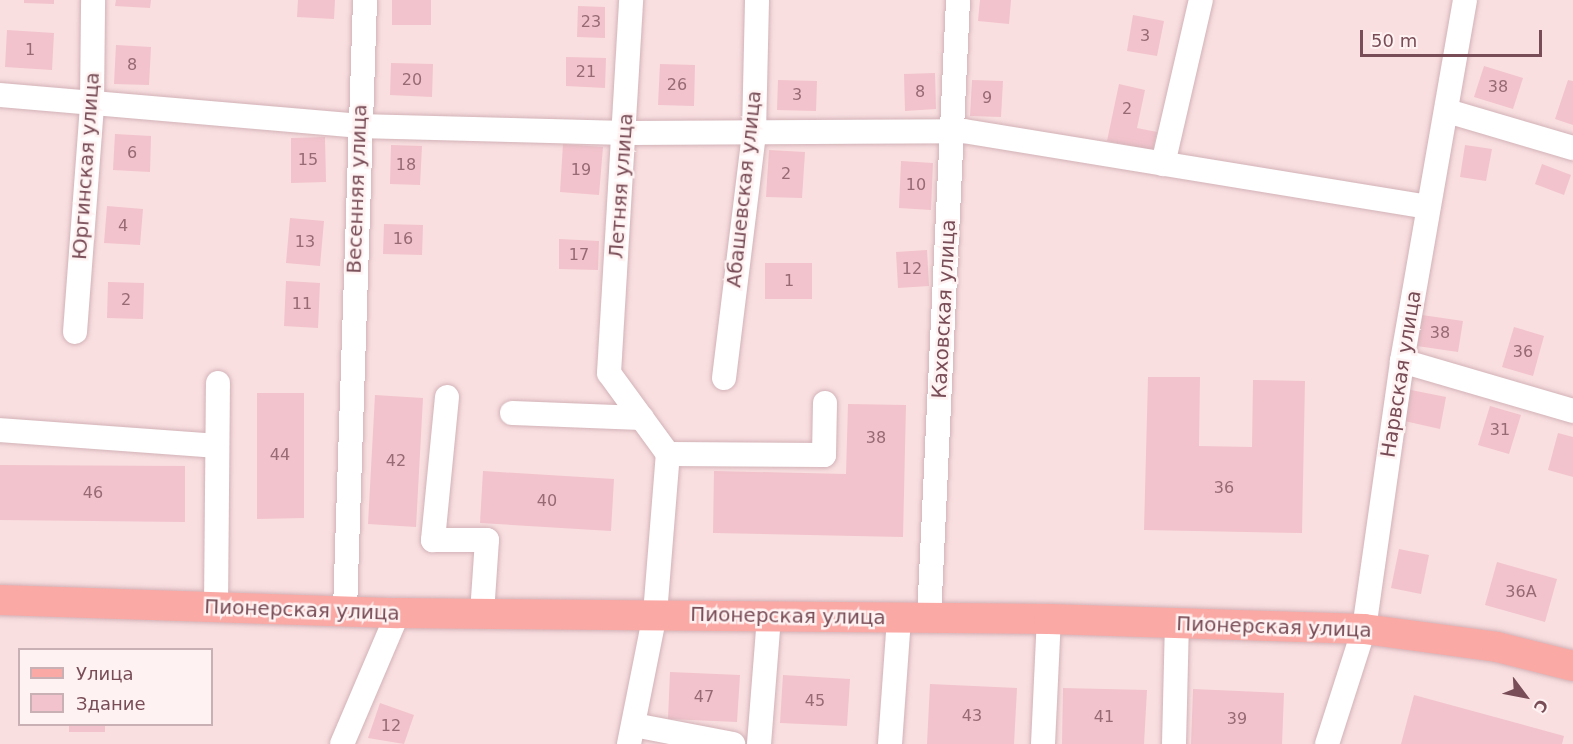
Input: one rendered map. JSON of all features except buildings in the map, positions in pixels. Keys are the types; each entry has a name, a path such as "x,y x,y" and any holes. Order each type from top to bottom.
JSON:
{"main road":[{"name":"Пионерская улица","path":"0,600 398,613 1049,619 1364,629 1497,647 1573,666"}],"street":[{"name":"Юргинская улица","path":"75,332 93,104 93,0"},
{"name":"Весенняя улица","path":"345,610 358,126 365,0"},
{"name":"Летняя улица","path":"631,0 626,133 609,373 642,418"},
{"name":"Абашевская улица","path":"724,378 754,134 757,0"},
{"name":"Каховская улица","path":"929,618 958,0"},
{"path":"1163,164 1201,0"},
{"name":"Нарвская улица","path":"1330,743 1364,629 1402,361 1428,207 1448,111 1465,0"},
{"path":"0,95 358,126 626,133 953,131 1428,207"},
{"path":"1448,111 1573,148"},
{"path":"1402,361 1573,411"},
{"path":"216,607 218,383"},
{"path":"447,397 433,540 487,540 482,614"},
{"path":"668,454 824,455 825,403"},
{"path":"512,413 642,418 668,454 656,614 631,734 733,744"},
{"path":"0,430 216,446"},
{"path":"342,744 398,613"},
{"path":"759,744 769,616"},
{"path":"890,744 899,618"},
{"path":"1043,744 1049,619"},
{"path":"1174,744 1177,623"}],"shaded area":[{"path":"0,0 1573,0 1573,744 0,744"}]}
